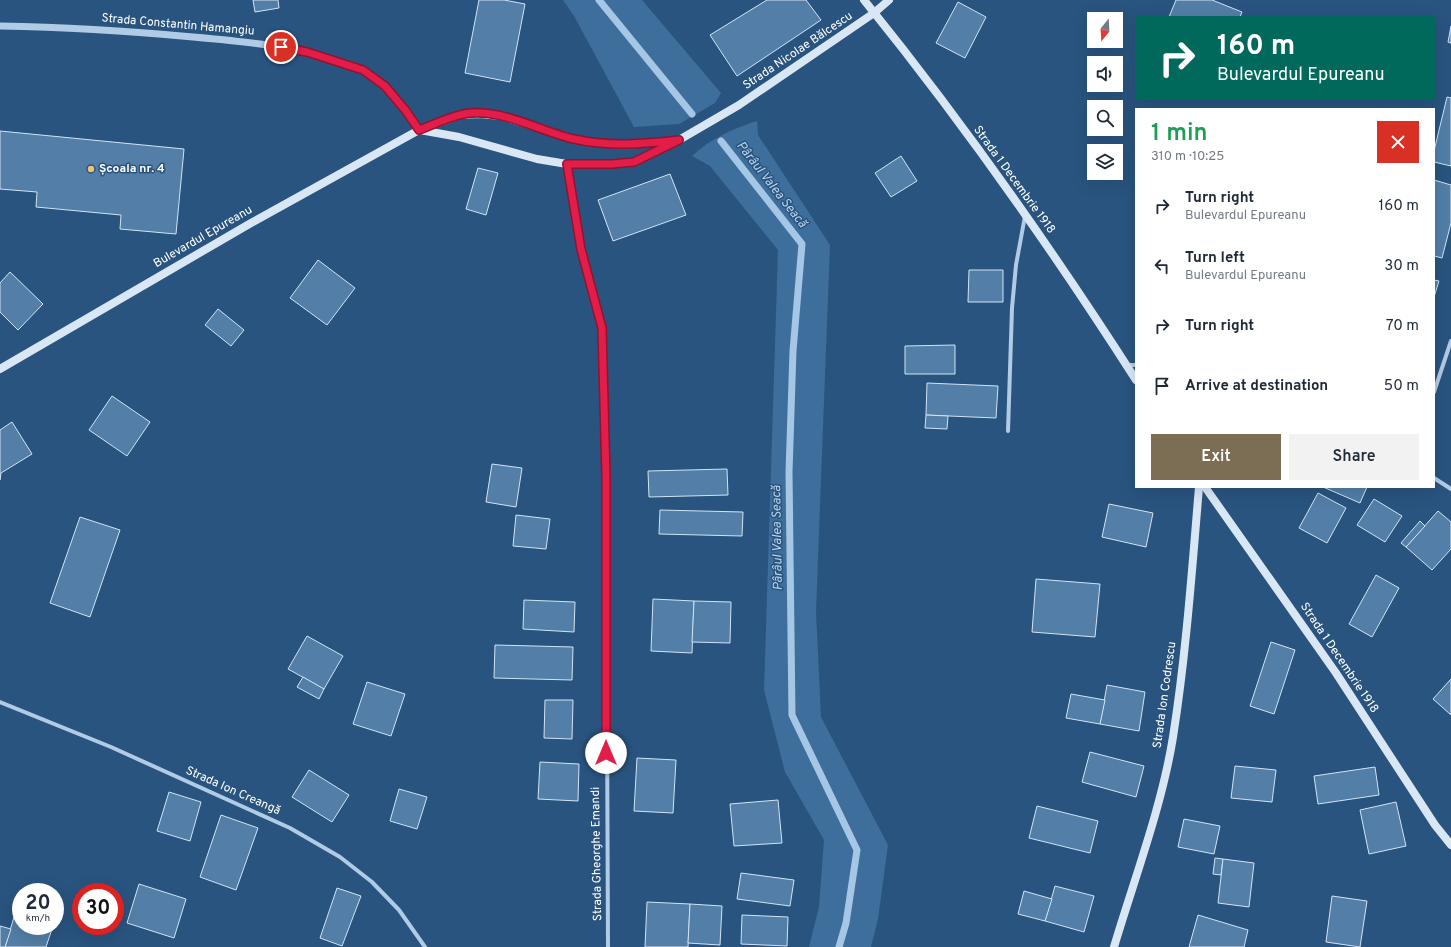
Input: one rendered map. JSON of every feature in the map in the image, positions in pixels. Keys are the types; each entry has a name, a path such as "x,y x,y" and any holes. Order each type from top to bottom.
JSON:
{"main road":[{"name":"Strada 1 Decembrie 1918","path":"864,0 984,156 1026,214 1135,378"},
{"name":"Strada Nicolae Bălcescu","path":"679,140 739,105 874,13 888,0"},
{"name":"Bulevardul Epureanu","path":"0,369 244,227 419,130 460,115 480,114 500,116 574,139 600,143 624,145 679,140"},
{"path":"419,130 459,137 537,159 567,164 612,164 634,162 679,140"},
{"name":"Strada Ion Codrescu","path":"1114,947 1157,807 1173,738 1194,552 1199,488"},
{"name":"Strada 1 Decembrie 1918","path":"1206,488 1336,673 1436,826 1451,845"}],"street":[{"name":"Strada Constantin Hamangiu","path":"0,26 45,26 136,32 254,43 307,52 363,70 385,86 406,111 419,130"},
{"name":"Strada Gheorghe Emandi","path":"567,164 581,249 602,328 606,476 608,947"},
{"path":"1008,430 1012,308 1016,265 1026,214"},
{"path":"1435,389 1451,341"},
{"path":"1126,364 1135,365"},
{"path":"1435,479 1451,489"},
{"name":"Strada Ion Creangă","path":"0,702 111,747 303,835 340,857 372,882 399,910 425,947"}],"shaded area":[{"path":"563,0 642,0 721,93 715,103 679,124 634,127 574,16"},
{"path":"757,121 758,135 830,245 816,611 821,717 888,845 878,919 871,947 809,947 819,907 824,840 785,772 764,690 778,250 710,166 692,156 715,139 739,127"}],"building":[{"path":"253,0 278,0 279,8 255,12"},
{"path":"479,0 504,0 525,4 510,82 465,73"},
{"path":"767,0 806,0 821,20 737,76 710,35"},
{"path":"1176,0 1212,0 1242,12 1240,16 1169,16"},
{"path":"958,2 986,17 965,58 936,43"},
{"path":"1451,26 1451,43 1448,42"},
{"path":"1447,97 1451,98 1451,166 1435,162 1435,147"},
{"name":"Școala nr. 4","path":"0,131 184,149 176,234 120,229 121,215 36,207 37,192 0,189"},
{"path":"901,156 917,181 891,197 875,173"},
{"path":"478,168 498,173 486,215 466,209"},
{"path":"670,174 686,215 613,241 598,200"},
{"path":"1435,180 1451,185 1451,223 1442,258 1435,256"},
{"path":"318,260 355,288 327,325 290,298"},
{"path":"969,270 1003,270 1003,302 968,302"},
{"path":"10,272 43,304 18,330 0,312 0,283"},
{"path":"1435,280 1439,281 1435,294"},
{"path":"218,309 244,330 231,346 205,325"},
{"path":"955,345 955,374 905,374 905,346"},
{"path":"927,383 998,386 996,418 926,415"},
{"path":"112,396 150,422 127,456 89,430"},
{"path":"926,415 948,416 947,429 925,428"},
{"path":"12,422 32,454 1,473 0,480 0,430"},
{"path":"492,464 522,468 516,507 486,502"},
{"path":"727,469 728,495 649,497 648,471"},
{"path":"1325,488 1367,488 1360,503"},
{"path":"1318,493 1346,508 1327,543 1299,528"},
{"path":"1374,499 1402,516 1385,542 1357,525"},
{"path":"1109,504 1153,513 1146,547 1102,537"},
{"path":"660,510 743,512 742,536 659,534"},
{"path":"1438,511 1451,522 1451,549 1432,570 1406,547"},
{"path":"516,515 550,519 546,549 513,546"},
{"path":"80,517 120,530 90,617 50,603"},
{"path":"1420,521 1425,526 1406,547 1401,543"},
{"path":"1376,575 1399,588 1372,637 1349,624"},
{"path":"1036,579 1100,584 1095,637 1032,632"},
{"path":"653,599 694,601 692,653 651,651"},
{"path":"524,600 575,602 574,632 523,629"},
{"path":"694,601 731,602 730,643 692,642"},
{"path":"307,636 343,656 324,689 288,669"},
{"path":"1271,642 1295,650 1274,714 1250,706"},
{"path":"495,645 573,647 572,680 494,678"},
{"path":"303,677 324,689 319,699 297,687"},
{"path":"1451,679 1451,715 1433,699"},
{"path":"367,682 405,694 391,736 353,724"},
{"path":"1107,685 1145,692 1139,731 1100,724"},
{"path":"1071,694 1105,700 1100,724 1066,718"},
{"path":"545,700 573,700 572,739 544,738"},
{"path":"1090,752 1144,766 1136,797 1082,782"},
{"path":"637,758 676,760 673,813 634,811"},
{"path":"540,762 579,764 578,801 538,799"},
{"path":"1235,766 1276,770 1272,802 1231,798"},
{"path":"1375,767 1379,795 1318,804 1314,776"},
{"path":"309,770 349,795 332,822 292,797"},
{"path":"399,789 427,797 417,829 390,821"},
{"path":"169,792 201,802 190,841 157,831"},
{"path":"778,800 782,843 734,846 730,804"},
{"path":"1396,802 1406,846 1369,854 1360,810"},
{"path":"1037,806 1098,821 1090,853 1029,838"},
{"path":"221,815 258,828 236,890 200,877"},
{"path":"1184,819 1220,826 1214,854 1178,847"},
{"path":"1215,858 1223,859 1221,875 1213,874"},
{"path":"1223,859 1254,863 1249,907 1218,903"},
{"path":"741,873 794,880 790,906 737,899"},
{"path":"139,884 186,899 174,938 127,923"},
{"path":"1055,886 1094,896 1084,932 1045,921"},
{"path":"337,888 361,896 342,946 320,938"},
{"path":"1024,891 1052,899 1045,921 1018,914"},
{"path":"1332,896 1367,901 1360,947 1326,942"},
{"path":"647,902 690,904 688,947 645,947"},
{"path":"690,904 722,906 720,945 688,943"},
{"path":"742,915 788,917 787,946 741,944"},
{"path":"1198,915 1248,930 1244,947 1189,947"},
{"path":"12,924 12,935 50,935 46,947 5,947"},
{"path":"0,926 11,929 5,947 0,947"}],"waterway":[{"name":"Pârâul Valea Seacă","path":"599,0 692,114"},
{"name":"Pârâul Valea Seacă","path":"721,141 802,244 793,351 789,472 792,715 857,850 846,923 839,947"}],"place":[{"name":"Școala nr. 4","path":"91,169"}],"route":[{"path":"281,47 307,52 363,70 385,86 406,111 419,130 460,115 480,114 500,116 544,131 574,139 600,143 624,145 679,140 634,162 589,165 567,164 581,249 592,285 602,328 606,476 606,753"}]}
